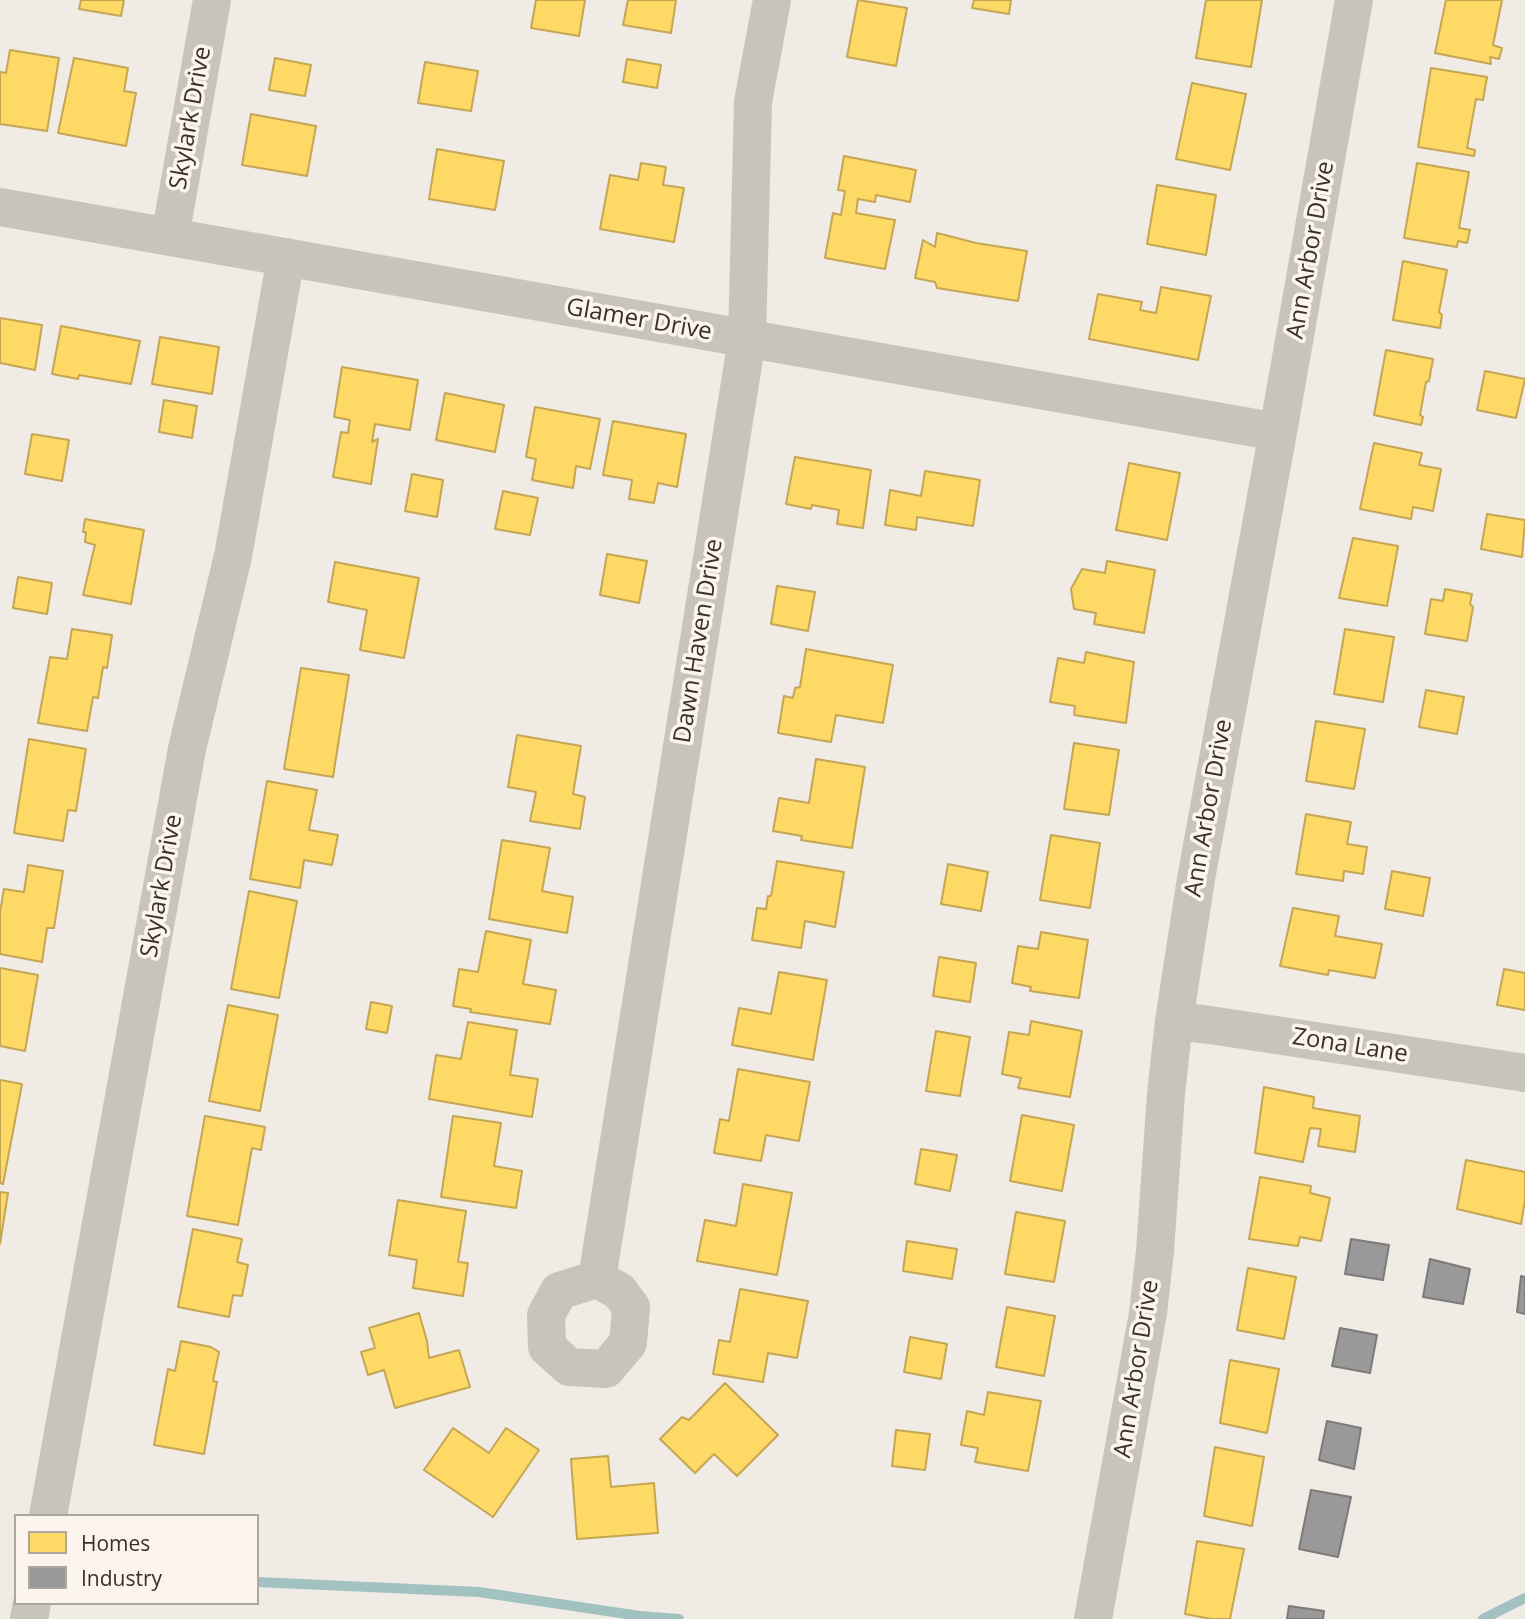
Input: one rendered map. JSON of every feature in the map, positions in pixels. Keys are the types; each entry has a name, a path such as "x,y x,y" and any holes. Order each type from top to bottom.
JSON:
{"street":[{"name":"Skylark Drive","path":"170,237 212,0"},
{"name":"Dawn Haven Drive","path":"597,1279 747,339 753,102 772,0"},
{"name":"Ann Arbor Drive","path":"1093,1619 1148,1313 1157,1238 1166,1094 1174,1021 1196,879 1354,0"},
{"name":"Glamer Drive","path":"0,207 1278,432"},
{"name":"Skylark Drive","path":"48,1514 187,749 233,556 286,257"},
{"name":"Zona Lane","path":"1174,1021 1525,1073"}],"building: Homes":[{"path":"81,0 124,0 121,16 79,9"},
{"path":"536,0 585,0 579,36 531,28"},
{"path":"628,0 676,0 671,33 623,25"},
{"path":"858,0 907,8 896,66 847,57"},
{"path":"974,0 1011,0 1009,14 972,8"},
{"path":"1206,0 1262,0 1251,67 1196,58"},
{"path":"1446,0 1502,0 1493,45 1502,48 1499,59 1490,57 1491,64 1435,53"},
{"path":"10,50 59,58 47,131 0,124 0,72 6,73"},
{"path":"74,58 128,68 124,91 136,93 126,146 58,133"},
{"path":"275,58 311,65 305,96 269,90"},
{"path":"627,59 661,65 657,88 623,82"},
{"path":"425,62 478,71 471,111 418,103"},
{"path":"1431,68 1487,77 1483,100 1476,99 1467,148 1475,150 1474,156 1418,147"},
{"path":"1192,83 1246,94 1230,170 1176,159"},
{"path":"251,114 316,126 307,176 242,165"},
{"path":"437,149 504,161 495,210 429,199"},
{"path":"844,156 916,170 910,202 876,195 875,202 858,199 856,213 895,220 885,269 825,258 833,213 841,215 845,191 838,190"},
{"path":"641,163 666,167 663,185 684,188 674,242 600,229 610,175 638,180"},
{"path":"1417,163 1469,172 1459,228 1470,230 1467,243 1458,241 1457,247 1404,238"},
{"path":"1157,185 1216,195 1206,255 1147,244"},
{"path":"937,233 976,243 1027,251 1018,301 937,288 935,282 915,278 923,240 935,247"},
{"path":"1403,261 1447,270 1439,312 1442,315 1440,328 1393,320"},
{"path":"1161,287 1211,296 1198,360 1089,339 1098,294 1142,302 1140,310 1156,313"},
{"path":"0,318 42,325 35,370 0,363"},
{"path":"61,326 140,341 131,384 79,375 78,379 52,374"},
{"path":"160,337 219,347 212,394 152,384"},
{"path":"1386,350 1433,359 1420,415 1423,417 1421,425 1374,415"},
{"path":"342,367 418,380 410,430 375,424 372,442 378,439 371,484 333,477 341,432 348,433 350,420 334,417"},
{"path":"1485,371 1525,379 1516,418 1477,410"},
{"path":"445,393 504,405 495,452 436,440"},
{"path":"164,400 197,406 192,438 159,432"},
{"path":"535,407 600,419 590,469 576,466 573,488 532,480 536,459 526,457"},
{"path":"613,421 686,434 677,487 658,483 654,503 629,499 632,480 603,475"},
{"path":"32,434 69,440 62,481 25,474"},
{"path":"1374,443 1422,453 1419,465 1441,469 1433,511 1413,507 1411,519 1360,509"},
{"path":"795,457 871,470 863,528 837,524 839,510 812,505 811,509 786,504"},
{"path":"1129,463 1180,473 1167,540 1116,530"},
{"path":"925,471 980,480 973,526 917,517 916,530 885,525 890,490 921,496"},
{"path":"412,474 443,480 437,517 405,511"},
{"path":"503,491 538,498 530,535 495,529"},
{"path":"1487,514 1525,520 1522,557 1481,549"},
{"path":"85,519 144,530 131,604 83,595 95,545 85,542"},
{"path":"1353,538 1398,546 1387,606 1339,598"},
{"path":"607,554 647,561 639,603 600,595"},
{"path":"1107,561 1155,570 1144,633 1094,624 1096,613 1074,609 1071,589 1082,569 1105,573"},
{"path":"335,562 419,578 404,658 360,650 367,610 328,602"},
{"path":"18,577 52,583 47,614 13,608"},
{"path":"777,586 815,592 808,631 771,624"},
{"path":"1445,589 1472,594 1470,604 1473,607 1467,641 1425,634 1431,599 1443,601"},
{"path":"72,629 112,635 107,668 103,667 98,698 93,697 87,731 38,723 50,657 67,659"},
{"path":"1345,629 1394,637 1383,702 1334,694"},
{"path":"806,649 893,665 883,723 836,715 831,742 778,733 784,696 793,698 795,688 800,687"},
{"path":"1086,652 1134,662 1126,723 1074,715 1075,706 1050,702 1058,658 1084,663"},
{"path":"301,668 349,675 333,777 284,769"},
{"path":"1426,690 1464,697 1457,734 1419,727"},
{"path":"1316,721 1365,729 1354,789 1306,781"},
{"path":"517,735 581,746 573,794 585,797 580,829 530,821 536,792 508,787"},
{"path":"29,739 86,749 76,811 68,810 63,841 14,833"},
{"path":"1074,743 1119,750 1109,815 1064,809"},
{"path":"816,759 865,767 852,848 801,840 802,836 773,831 779,798 809,803"},
{"path":"267,781 317,790 309,830 338,835 332,865 304,860 300,888 250,879"},
{"path":"1306,814 1351,822 1347,844 1367,847 1363,874 1344,871 1343,881 1296,874"},
{"path":"1051,835 1100,843 1090,908 1040,900"},
{"path":"502,840 550,848 542,891 573,897 567,933 489,919"},
{"path":"777,861 844,872 835,927 805,921 801,948 752,940 757,908 766,909"},
{"path":"948,864 988,872 981,911 941,904"},
{"path":"28,865 63,871 54,928 47,928 42,962 0,954 0,912 4,889 24,892"},
{"path":"1392,871 1430,878 1423,916 1385,909"},
{"path":"249,891 297,901 279,998 231,989"},
{"path":"1293,908 1339,916 1335,936 1382,944 1375,978 1329,970 1328,975 1280,966"},
{"path":"486,931 531,940 523,984 556,990 550,1024 470,1012 471,1009 453,1006 459,969 478,972"},
{"path":"1041,932 1088,940 1079,998 1030,991 1031,987 1012,983 1018,946 1038,949"},
{"path":"939,957 976,963 970,1002 933,996"},
{"path":"0,968 38,975 25,1051 0,1046"},
{"path":"1504,969 1525,973 1525,1010 1497,1005"},
{"path":"779,972 827,980 813,1060 732,1045 739,1008 771,1014"},
{"path":"371,1002 392,1006 387,1033 366,1029"},
{"path":"228,1005 278,1015 260,1111 209,1101"},
{"path":"1031,1021 1082,1031 1070,1097 1018,1088 1021,1078 1002,1074 1009,1032 1029,1035"},
{"path":"468,1022 517,1030 510,1075 538,1079 532,1117 429,1099 436,1055 461,1059"},
{"path":"936,1031 970,1037 960,1096 926,1091"},
{"path":"738,1069 810,1082 799,1141 766,1135 761,1161 714,1153 720,1119 729,1121"},
{"path":"0,1080 22,1084 3,1184 0,1183"},
{"path":"1264,1087 1314,1097 1313,1108 1360,1116 1355,1152 1318,1146 1321,1129 1310,1128 1303,1162 1255,1153"},
{"path":"1022,1115 1074,1125 1062,1191 1010,1181"},
{"path":"205,1116 265,1127 261,1150 252,1148 238,1225 187,1216"},
{"path":"453,1116 501,1123 494,1166 522,1171 516,1208 441,1197"},
{"path":"921,1149 957,1155 950,1191 915,1184"},
{"path":"1466,1160 1525,1172 1525,1200 1521,1224 1457,1209"},
{"path":"1260,1177 1311,1186 1310,1193 1330,1198 1321,1241 1300,1237 1298,1246 1249,1239"},
{"path":"743,1184 792,1193 777,1275 697,1261 705,1220 736,1226"},
{"path":"0,1192 8,1193 0,1244"},
{"path":"398,1200 466,1211 458,1262 468,1263 463,1296 413,1288 417,1260 389,1255"},
{"path":"1016,1212 1065,1221 1054,1282 1005,1274"},
{"path":"193,1229 242,1239 237,1262 248,1265 242,1296 233,1295 229,1317 178,1307"},
{"path":"907,1241 957,1249 952,1279 903,1271"},
{"path":"1248,1268 1296,1277 1284,1339 1237,1330"},
{"path":"740,1289 808,1301 797,1358 768,1353 763,1382 713,1374 719,1340 730,1342"},
{"path":"1007,1307 1055,1316 1044,1376 996,1367"},
{"path":"419,1313 429,1358 459,1350 470,1387 395,1408 384,1370 368,1375 361,1352 375,1348 369,1328"},
{"path":"910,1337 947,1344 941,1379 904,1372"},
{"path":"181,1341 211,1347 219,1352 213,1381 217,1382 204,1454 154,1445 168,1369 175,1371"},
{"path":"1230,1360 1279,1369 1267,1433 1220,1423"},
{"path":"725,1383 778,1435 737,1476 714,1454 695,1473 660,1439 682,1417 689,1420"},
{"path":"988,1392 1041,1401 1028,1471 975,1462 978,1448 961,1445 967,1411 984,1415"},
{"path":"453,1428 489,1453 506,1428 539,1450 493,1517 424,1470"},
{"path":"896,1430 930,1434 925,1470 892,1466"},
{"path":"1215,1447 1264,1457 1252,1526 1204,1516"},
{"path":"608,1456 611,1487 654,1483 658,1533 577,1539 571,1459"},
{"path":"1197,1541 1244,1549 1230,1619 1185,1614"}],"building: Industry":[{"path":"1351,1239 1389,1245 1383,1280 1345,1274"},
{"path":"1430,1259 1470,1269 1463,1304 1423,1297"},
{"path":"1521,1276 1525,1277 1525,1314 1517,1312"},
{"path":"1340,1328 1377,1335 1370,1373 1332,1366"},
{"path":"1327,1421 1361,1428 1354,1469 1319,1460"},
{"path":"1311,1490 1351,1497 1338,1557 1299,1549"},
{"path":"1289,1606 1324,1611 1323,1619 1287,1619"}],"waterway":[{"path":"259,1582 479,1592 640,1616 679,1619"},
{"path":"1483,1619 1525,1598"}]}
